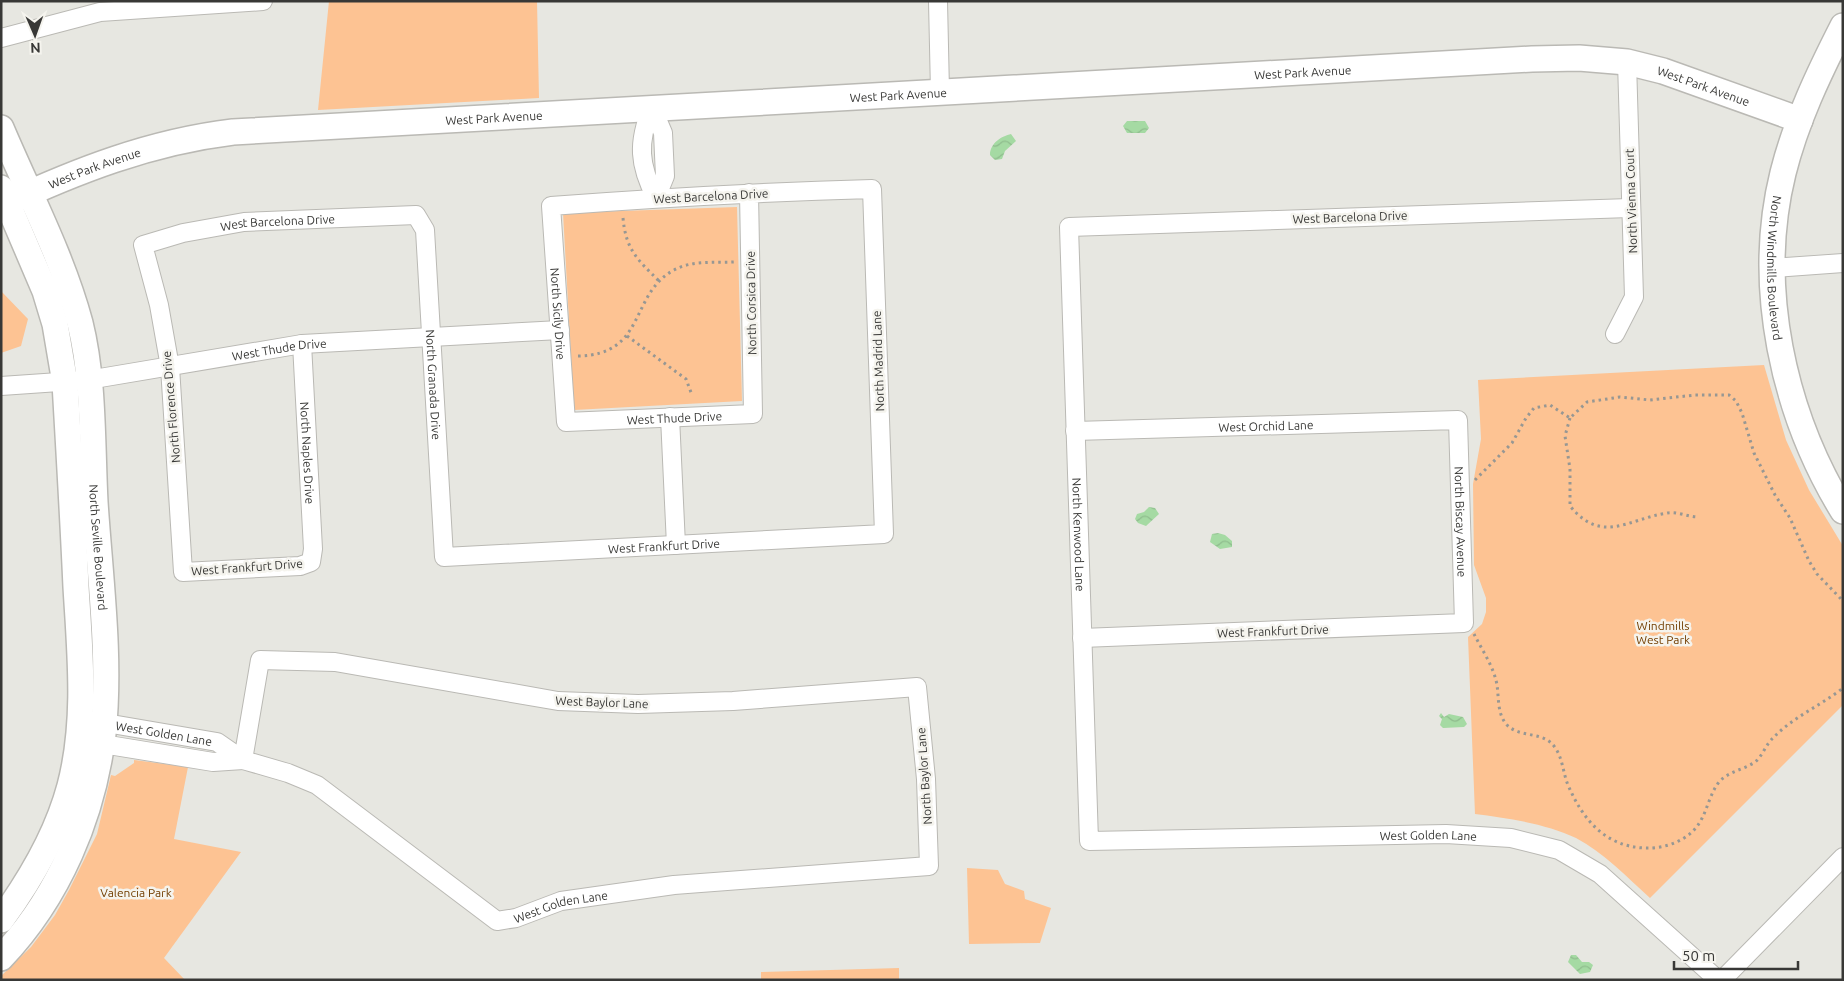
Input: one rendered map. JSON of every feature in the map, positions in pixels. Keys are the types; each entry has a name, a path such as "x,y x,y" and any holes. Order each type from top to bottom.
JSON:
{"street":[{"path":"1,38 100,12 264,1"},
{"path":"938,1 940,92"},
{"name":"North Windmills Boulevard","path":"1843,26 1824,63 1800,120 1783,172 1778,196 1773,268 1774,300 1779,338 1796,411 1827,485 1843,511"},
{"name":"West Park Avenue","path":"10,197 122,156 191,137 233,132 1532,58 1580,58 1627,62 1663,71 1800,120"},
{"name":"North Vienna Court","path":"1615,334 1634,297 1627,62"},
{"path":"652,108 663,133 665,176 656,198"},
{"name":"North Seville Boulevard","path":"1,128 10,197 45,290 76,381 104,639 91,731 87,809 66,862 31,922 1,958"},
{"name":"West Barcelona Drive","path":"551,206 749,193 872,189"},
{"name":"North Madrid Lane","path":"872,189 884,534"},
{"name":"North Corsica Drive","path":"749,193 752,414"},
{"name":"North Sicily Drive","path":"551,206 566,422"},
{"name":"West Barcelona Drive","path":"1069,227 1630,208"},
{"name":"West Barcelona Drive","path":"143,245 183,233 244,222 416,214"},
{"name":"North Granada Drive","path":"416,214 426,230 444,557"},
{"name":"North Kenwood Lane","path":"1069,227 1089,841"},
{"name":"North Florence Drive","path":"143,245 158,305 170,367 183,572"},
{"path":"1773,268 1843,263"},
{"name":"West Thude Drive","path":"1,386 76,381 302,344 560,330"},
{"name":"North Naples Drive","path":"302,344 313,549 311,562"},
{"name":"West Thude Drive","path":"566,422 752,414"},
{"path":"670,417 676,545"},
{"name":"West Orchid Lane","path":"1075,430 1458,420"},
{"name":"North Biscay Avenue","path":"1458,420 1464,624"},
{"name":"West Frankfurt Drive","path":"444,557 884,534"},
{"name":"West Frankfurt Drive","path":"183,572 300,566 311,562"},
{"name":"West Frankfurt Drive","path":"1082,638 1464,624"},
{"name":"West Baylor Lane","path":"243,760 260,660 335,662 558,701 638,704 733,701 917,687"},
{"name":"North Baylor Lane","path":"917,687 926,779 929,866"},
{"name":"North Seville Boulevard","path":"1,920 40,862 58,822 91,731"},
{"name":"West Golden Lane","path":"91,731 213,762 243,760 288,773 317,785 497,921 516,918 561,901 674,885 929,866"},
{"name":"West Golden Lane","path":"1089,841 1446,834 1512,838 1560,850 1600,874 1720,980"},
{"path":"1720,980 1843,857"}],"path":[{"path":"623,218 625,238 632,254 659,281"},
{"path":"560,356 590,356 614,348 626,336 659,281 675,269 694,264 750,262"},
{"path":"626,336 686,379 692,395"},
{"path":"1698,517 1670,512 1651,516 1627,525 1605,527 1590,525 1578,516 1570,506 1570,469 1565,436 1570,418 1587,402 1620,397 1650,400 1695,395 1729,395 1736,401 1742,413 1754,453 1774,494 1790,518 1817,574 1843,601"},
{"path":"1460,490 1480,477 1497,461 1512,443 1534,408 1550,405 1570,418"},
{"path":"1464,624 1474,634 1489,661 1497,684 1502,716 1508,726 1544,737 1554,744 1568,784 1594,826 1605,837 1633,848 1670,845 1686,838 1705,816 1709,798 1719,783 1729,773 1757,761 1773,738 1806,710 1816,708 1843,688"}],"green space":[{"path":"329,1 537,1 539,98 318,110"},
{"path":"737,207 742,401 574,410 563,213"},
{"path":"1,291 28,319 21,346 1,353"},
{"name":"Windmills West Park","path":"1764,365 1786,440 1809,490 1843,546 1843,705 1650,898 1606,858 1576,838 1540,825 1475,814 1468,637 1482,624 1486,612 1486,598 1474,565 1473,484 1481,439 1478,380"},
{"name":"Valencia Park","path":"134,760 188,767 174,839 241,852 164,958 185,980 1,980 1,976 31,947 55,915 97,834 111,775 115,776 134,763"},
{"path":"967,868 998,870 1005,884 1024,891 1025,899 1051,908 1040,943 969,944"},
{"path":"899,968 899,980 761,980 761,972"}],"water":[{"path":"1127,121 1145,121 1149,128 1145,133 1127,133 1123,126"},
{"path":"1011,134 1016,141 1005,151 1002,159 995,160 990,155 992,147 1000,138"},
{"path":"1149,507 1155,508 1159,514 1146,526 1138,523 1135,519 1137,514 1144,512"},
{"path":"1212,534 1225,535 1232,541 1232,547 1220,549 1210,542"},
{"path":"1441,713 1444,717 1449,714 1463,717 1467,724 1464,727 1443,728 1440,725 1442,719 1439,716"},
{"path":"1571,955 1576,955 1582,962 1589,962 1593,965 1590,972 1580,974 1568,962"}]}
